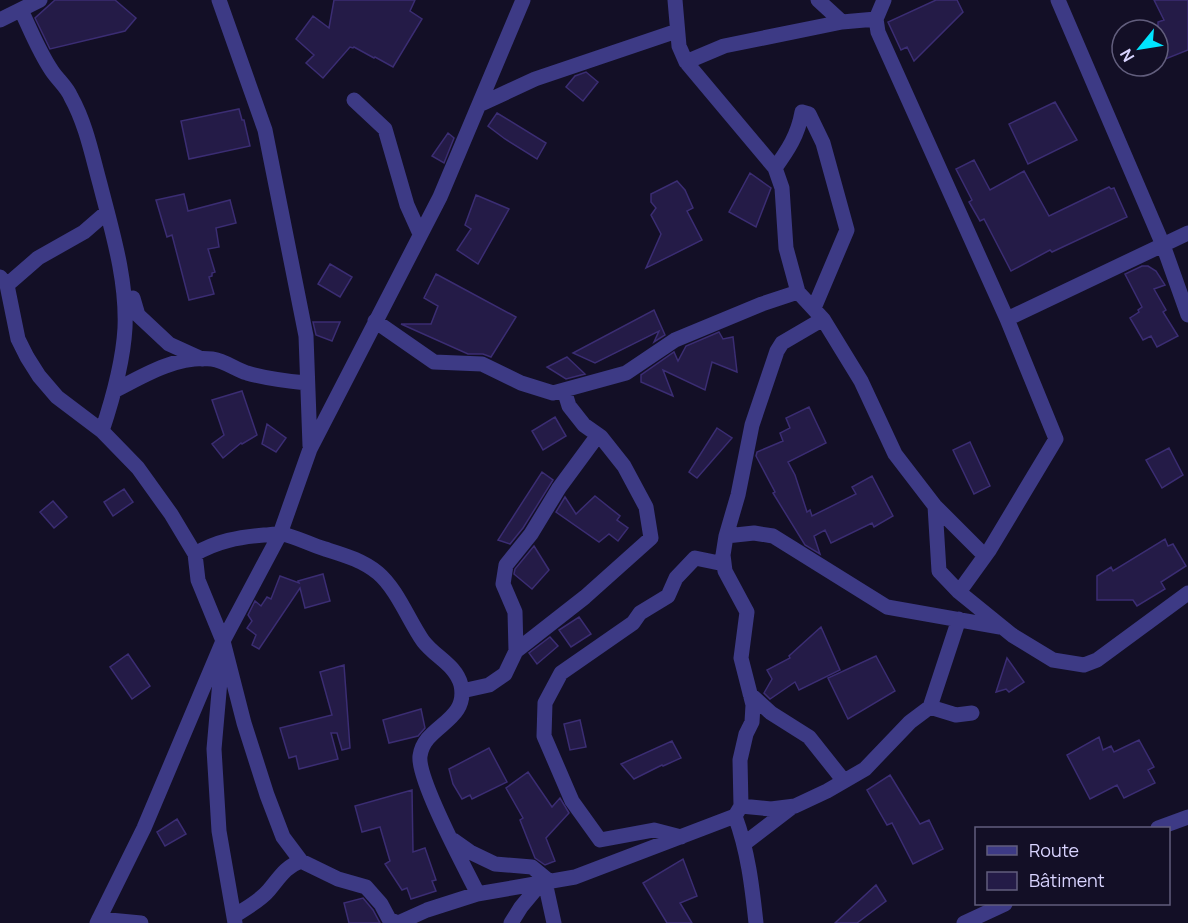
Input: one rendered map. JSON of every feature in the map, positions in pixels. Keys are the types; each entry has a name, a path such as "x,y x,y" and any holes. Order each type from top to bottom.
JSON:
{"street":[{"path":"0,20 40,0"},
{"path":"219,0 265,130 306,336 310,449"},
{"path":"141,923 98,921 148,818 222,641 280,534 310,449 440,197 524,0"},
{"path":"675,0 679,46 686,62 775,168 782,188 786,248 798,292 819,313 861,381 895,454 935,506 984,556"},
{"path":"818,0 842,22"},
{"path":"884,0 876,18 878,32 1007,319 1056,439 984,556 959,592"},
{"path":"1058,0 1163,245 1188,315"},
{"path":"21,10 40,52 76,106 88,140 117,251 124,295 125,329 116,390 102,431"},
{"path":"686,62 724,46 842,22 876,18"},
{"path":"479,105 535,78 677,31"},
{"path":"354,100 385,129 407,205 420,234"},
{"path":"756,923 752,884 738,811 740,760 746,734 752,722 753,705 741,658 747,612 725,571 723,555 752,425 777,351 782,343 819,313 847,230 823,143 809,114 802,112 800,127 792,145 775,168"},
{"path":"107,212 84,232 3,281 18,339 33,367 57,398 102,431 144,476 171,514 195,554 198,580 222,641 244,723 267,795 283,837 301,861 338,879 366,887 381,904 389,919 398,923 427,910 478,894 575,877 681,837 738,811 795,806"},
{"path":"1007,319 1188,233"},
{"path":"375,321 434,362 482,364 521,383 553,393 626,373 675,340 762,304 798,292"},
{"path":"133,298 138,315 169,344 202,359"},
{"path":"116,390 160,366 202,359 214,360 280,381 307,382"},
{"path":"462,691 489,685 505,674 516,651 585,597 651,538 646,507 624,466 569,406 564,390"},
{"path":"516,651 515,612 503,584 506,565 531,534 559,488 598,435"},
{"path":"935,506 939,571 959,592 1012,635 1053,660 1084,665 1097,660 1188,593"},
{"path":"726,536 754,533 773,536 887,607 1002,627"},
{"path":"195,554 208,546 241,537 280,534 353,557 379,574 391,588 425,643 454,670 460,682 461,704 453,716 432,735 420,753 420,761 433,801 478,894"},
{"path":"681,837 654,830 600,840 572,801 544,736 545,702 561,673 633,624 640,613 668,596 676,578 695,558 724,564"},
{"path":"745,843 795,806 865,769 910,722 930,707 959,620"},
{"path":"222,641 221,679 214,749 219,831 234,920 257,902 279,875 301,861"},
{"path":"750,694 771,713 809,737 844,781"},
{"path":"930,707 956,715 972,713"},
{"path":"1160,827 1188,816"},
{"path":"452,840 495,864 532,867 545,882 554,923"},
{"path":"511,923 521,907 545,882"},
{"path":"964,923 1001,905"}],"building":[{"path":"55,0 115,0 136,18 125,31 50,49 35,18"},
{"path":"334,0 415,0 410,11 422,19 393,67 350,47 323,78 306,63 314,55 296,39 313,16 329,28"},
{"path":"936,0 957,0 963,12 914,61 907,47 901,50 888,22"},
{"path":"1154,0 1188,0 1188,50 1170,57 1170,18 1163,18"},
{"path":"586,72 598,82 583,101 566,87 575,76"},
{"path":"1055,102 1077,140 1028,164 1009,124"},
{"path":"239,109 250,146 189,159 181,121"},
{"path":"497,113 546,143 537,159 488,126"},
{"path":"448,133 454,138 444,163 432,156"},
{"path":"974,160 990,190 1024,171 1049,216 1109,187 1114,188 1127,217 1052,252 1050,250 1011,271 984,219 980,221 969,202 972,200 956,169"},
{"path":"750,173 771,188 756,227 729,212"},
{"path":"677,181 685,190 693,208 687,211 702,240 646,268 661,234 651,215 656,208 651,202 651,194"},
{"path":"184,194 188,211 230,200 236,223 216,228 219,247 208,249 215,272 209,277 214,294 189,300 172,235 167,237 156,200"},
{"path":"476,195 509,209 478,264 457,250 471,229 465,225"},
{"path":"330,264 352,277 340,297 318,284"},
{"path":"1142,266 1148,266 1156,271 1165,285 1154,289 1166,310 1163,312 1178,336 1157,347 1151,336 1143,340 1130,318 1142,307 1125,274"},
{"path":"436,274 516,317 491,357 483,354 468,354 401,324 431,324 438,306 424,298"},
{"path":"654,310 665,335 654,342 659,331 595,363 573,353"},
{"path":"313,322 340,322 332,341 316,335"},
{"path":"719,332 723,339 733,337 737,372 712,362 705,390 663,370 673,396 641,382 641,375 674,352 678,361 686,346"},
{"path":"567,357 585,374 566,379 547,367"},
{"path":"242,391 257,435 241,443 223,458 212,444 224,435 212,400"},
{"path":"809,407 826,443 788,462 795,475 807,512 810,510 812,516 856,494 852,487 872,476 893,516 874,527 872,523 831,543 825,530 814,536 820,554 805,545 773,493 775,492 756,456 757,452 783,441 780,433 790,428 786,418"},
{"path":"555,417 566,436 543,450 532,431"},
{"path":"267,424 286,438 276,452 262,444"},
{"path":"717,428 732,438 697,478 689,472"},
{"path":"970,442 990,486 974,494 953,450"},
{"path":"1169,448 1183,475 1162,488 1146,460"},
{"path":"542,472 553,480 523,528 510,544 498,540"},
{"path":"124,489 133,502 113,516 104,502"},
{"path":"595,496 620,516 617,520 628,528 618,541 609,534 599,542 556,512 565,497 576,514"},
{"path":"53,501 67,517 54,528 40,512"},
{"path":"1165,539 1168,546 1173,544 1186,566 1161,582 1165,589 1137,606 1133,600 1097,600 1097,576 1111,567 1113,571"},
{"path":"534,546 549,570 532,589 514,574 515,569"},
{"path":"323,574 330,601 305,608 300,588 259,649 252,645 256,635 247,628 252,621 248,615 255,601 261,606 267,597 271,599 280,576 299,583 298,581"},
{"path":"579,617 591,634 571,647 559,630"},
{"path":"821,627 840,670 799,690 795,682 770,699 764,693 772,679 767,670 790,658 789,656"},
{"path":"550,637 558,646 537,664 529,653"},
{"path":"128,654 150,686 132,699 110,667"},
{"path":"876,656 895,691 848,719 828,678"},
{"path":"1007,658 1024,682 1009,692 1006,689 996,692"},
{"path":"344,665 350,748 342,750 337,733 331,733 338,759 299,769 296,756 289,758 280,728 332,715 320,672"},
{"path":"421,709 425,728 418,736 389,743 383,720"},
{"path":"580,720 586,747 570,750 564,724"},
{"path":"1099,737 1103,750 1111,746 1114,752 1139,740 1154,767 1148,770 1155,783 1124,798 1117,785 1090,799 1067,755"},
{"path":"672,741 681,758 634,779 621,764"},
{"path":"489,748 507,782 472,799 470,795 462,799 453,784 449,769"},
{"path":"528,772 552,807 560,798 569,813 546,838 555,861 545,865 535,858 520,820 523,818 506,788"},
{"path":"890,775 920,824 929,820 943,849 913,864 892,823 887,825 867,790"},
{"path":"412,790 413,852 425,848 436,880 432,881 436,891 411,899 407,888 402,890 385,864 390,861 380,827 362,832 355,806"},
{"path":"177,819 186,834 165,846 157,832"},
{"path":"683,859 697,896 680,903 692,923 667,923 643,883"},
{"path":"876,885 886,901 857,923 835,923"},
{"path":"363,898 380,923 349,923 344,903"}]}
